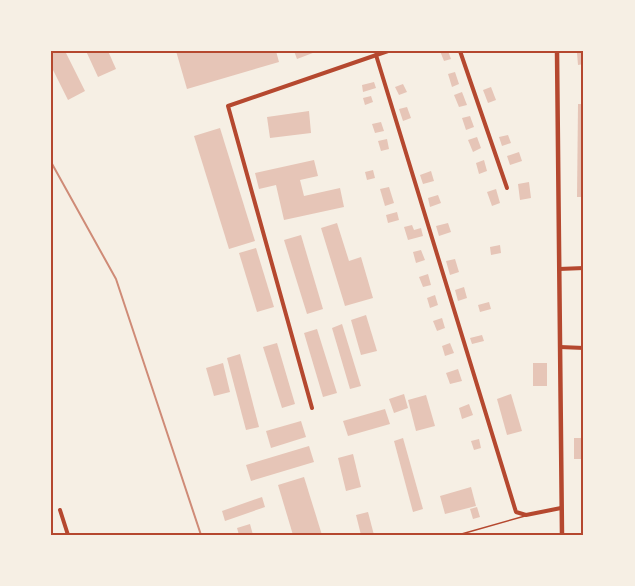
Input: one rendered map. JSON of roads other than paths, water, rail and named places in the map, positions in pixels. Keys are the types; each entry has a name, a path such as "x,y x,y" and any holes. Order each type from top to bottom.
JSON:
{"street":[{"path":"312,408 228,106 388,51"},
{"path":"460,51 507,188"},
{"path":"557,51 561,535"},
{"path":"376,55 516,512 522,515 561,508"},
{"path":"559,269 584,268"},
{"path":"560,347 584,348"},
{"path":"60,510 68,535"}],"lane":[{"path":"458,535 534,513"}],"railway":[{"path":"51,162 116,279 201,535"}]}
